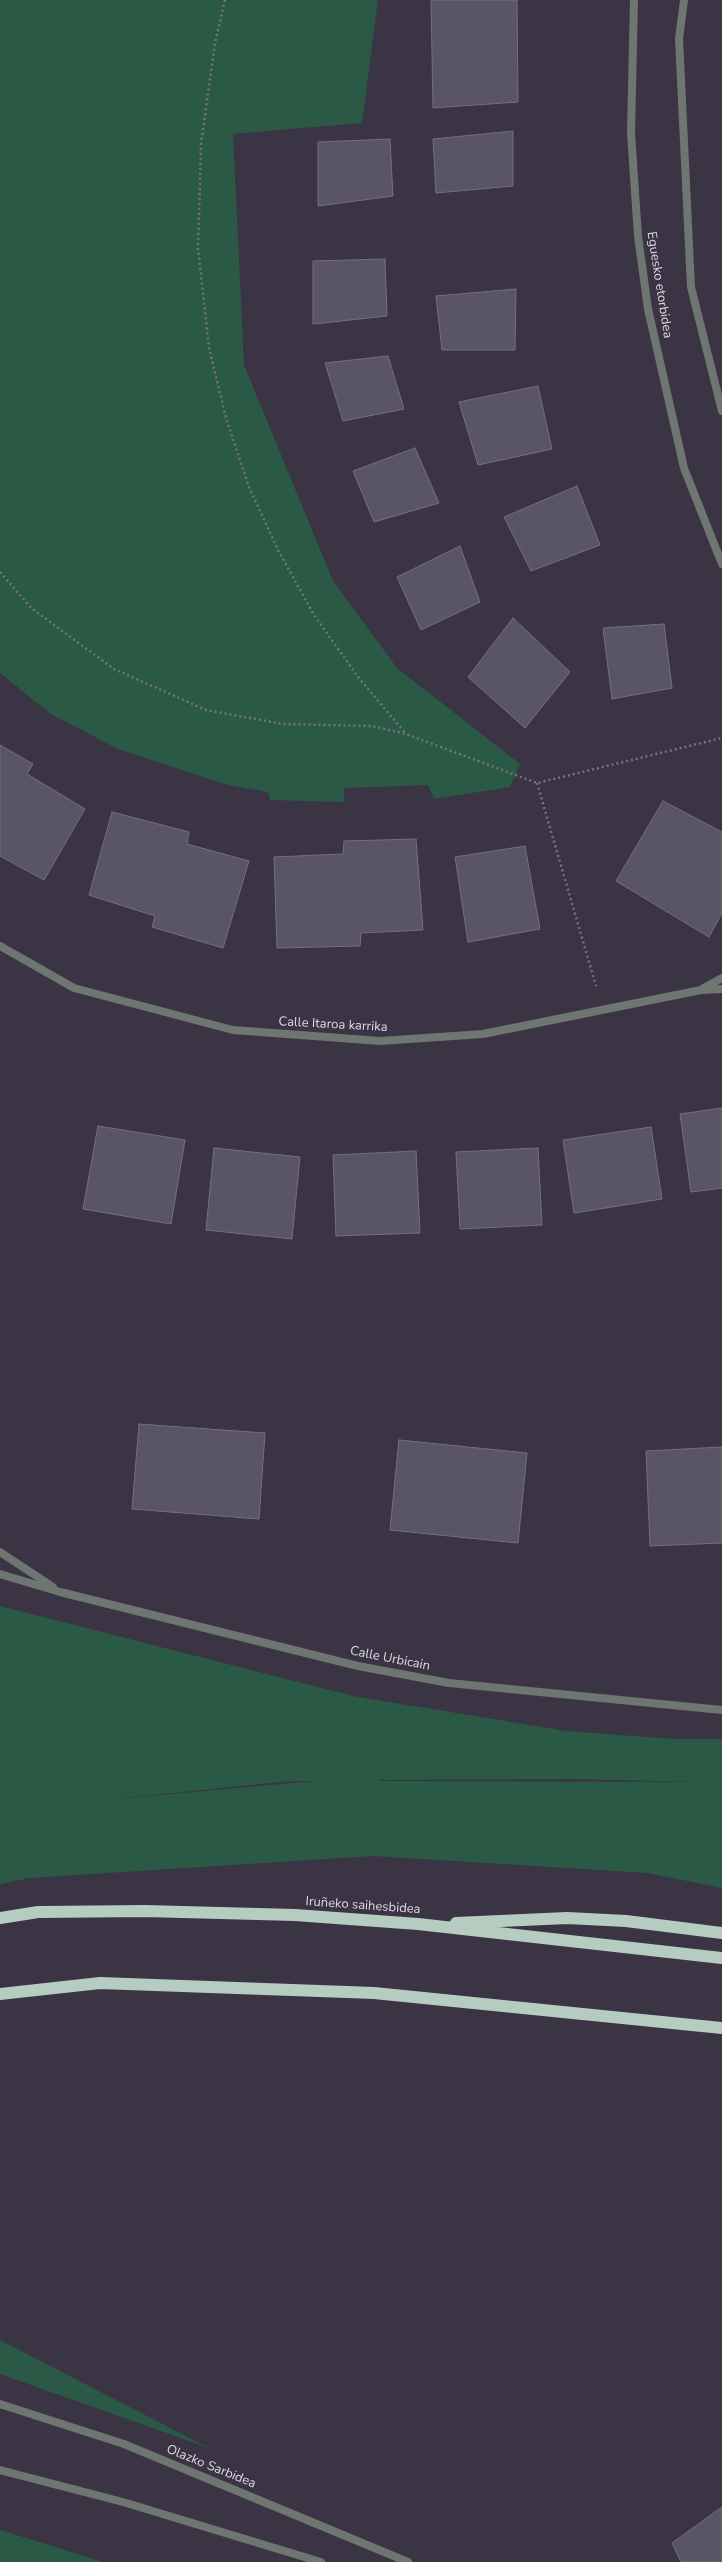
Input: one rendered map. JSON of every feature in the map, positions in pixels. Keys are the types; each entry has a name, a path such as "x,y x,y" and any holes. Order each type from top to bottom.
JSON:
{"highway":[{"name":"Iruñeko saihesbidea","path":"0,1918 38,1912 145,1911 295,1915 418,1924 722,1958"},
{"path":"418,1924 567,1918 626,1921 722,1933"},
{"path":"0,1994 100,1982 374,1993 722,2028"}],"street":[{"name":"Eguesko etorbidea","path":"634,0 631,134 638,236 648,309 684,468 722,564"},
{"path":"684,0 679,38 691,287 722,411"},
{"name":"Calle Itaroa karrika","path":"0,946 74,988 233,1030 380,1041 483,1034 701,990 722,989"},
{"name":"Calle Itaroa karrika","path":"701,990 722,978"},
{"path":"0,1552 60,1592"},
{"name":"Calle Urbicain","path":"0,1574 60,1592 358,1666 449,1683 722,1710"},
{"name":"Olazko Sarbidea","path":"0,2404 124,2444 408,2562"},
{"path":"0,2470 123,2502 322,2562"}],"path":[{"path":"225,0 215,43 201,144 198,248 211,356 226,418 249,487 278,550 314,615 358,677 406,734"},
{"path":"0,572 31,608 114,670 206,710 283,724 372,726 406,734 537,783 722,738"},
{"path":"537,783 596,988 603,986"}],"green space":[{"path":"0,0 378,0 362,123 233,134 244,365 333,581 397,668 520,764 510,787 434,799 428,785 344,788 344,802 270,800 268,792 228,785 118,749 51,714 0,673"},
{"path":"0,1606 353,1696 566,1731 674,1739 722,1739 722,1888 648,1873 373,1856 29,1878 0,1884","holes":["571,1779 702,1782 379,1781 379,1780","290,1781 315,1781 104,1800"]},
{"path":"0,2340 209,2448 0,2374"},
{"path":"0,2530 46,2544 102,2562 0,2562"}],"building":[{"path":"431,0 517,0 518,102 433,108"},
{"path":"513,131 513,186 436,193 433,139"},
{"path":"390,139 393,196 318,206 318,142"},
{"path":"385,259 387,316 313,324 313,261"},
{"path":"516,289 515,350 442,350 436,296"},
{"path":"388,356 404,409 343,421 325,363"},
{"path":"538,386 552,449 478,465 459,402"},
{"path":"415,448 439,503 374,522 353,471"},
{"path":"577,486 600,545 531,571 504,517"},
{"path":"460,546 480,602 421,630 397,577"},
{"path":"513,618 570,672 525,728 468,677"},
{"path":"664,624 672,688 612,699 603,628"},
{"path":"0,745 33,764 27,774 85,809 44,880 0,856"},
{"path":"663,801 722,832 722,913 709,937 616,881"},
{"path":"112,812 189,832 187,844 249,861 223,948 152,927 155,916 89,895"},
{"path":"416,839 423,930 361,933 360,946 277,948 274,857 343,854 344,841"},
{"path":"525,846 540,929 468,942 455,857"},
{"path":"722,1108 722,1188 691,1192 680,1114"},
{"path":"98,1126 185,1140 171,1224 83,1209"},
{"path":"651,1127 662,1199 574,1213 563,1140"},
{"path":"214,1148 300,1157 292,1239 206,1230"},
{"path":"538,1148 542,1225 460,1229 456,1152"},
{"path":"416,1151 420,1233 336,1236 333,1155"},
{"path":"139,1424 265,1433 259,1519 132,1509"},
{"path":"399,1440 527,1453 518,1543 390,1530"},
{"path":"722,1447 722,1543 650,1546 646,1451"},
{"path":"722,2507 722,2562 681,2562 672,2543"}]}
